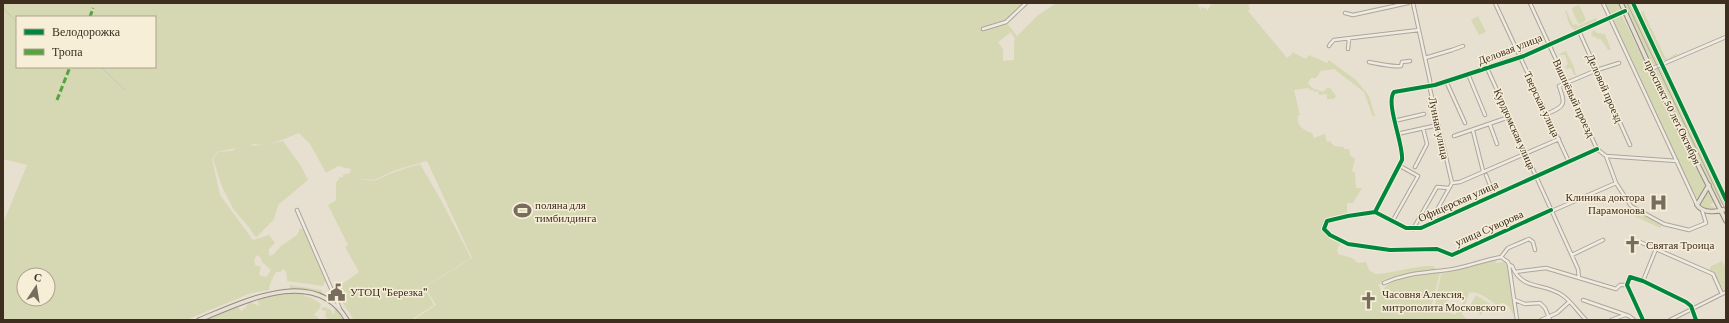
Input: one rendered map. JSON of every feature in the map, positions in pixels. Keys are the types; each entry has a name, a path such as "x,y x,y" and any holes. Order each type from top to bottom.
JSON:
{"main road":[{"name":"проспект 50 лет Октября","path":"1621,3 1650,68 1726,221"},
{"path":"1709,185 1697,205 1702,210 1718,212 1726,209"},
{"path":"199,320 253,298 287,292 301,292 317,295 340,309 347,320"}],"street":[{"path":"983,29 1006,22 1026,3"},
{"path":"1345,12 1353,15 1408,3"},
{"name":"Лунная улица","path":"1413,3 1438,125 1452,183"},
{"name":"Тверская улица","path":"1495,3 1569,162"},
{"name":"Вишнёвый проезд","path":"1530,3 1568,82 1597,149"},
{"path":"1603,3 1697,205"},
{"path":"1633,3 1726,200"},
{"name":"Деловая улица","path":"1394,121 1392,97 1393,93 1396,91 1446,81 1520,57 1625,11"},
{"path":"1329,46 1334,40 1419,30"},
{"name":"Деловой проезд","path":"1580,31 1630,145"},
{"path":"1650,68 1726,37"},
{"path":"1348,49 1349,39"},
{"path":"1425,58 1463,46"},
{"path":"1368,62 1394,67 1401,66 1402,62 1410,61"},
{"path":"1547,114 1562,108 1564,102 1559,86 1597,70 1619,63"},
{"name":"Курдюмская улица","path":"1487,68 1572,255 1578,269 1579,278"},
{"path":"1468,74 1485,116"},
{"path":"1446,81 1466,123"},
{"path":"1375,212 1400,166 1402,155 1394,121 1424,114"},
{"path":"1454,136 1473,131 1509,117"},
{"path":"1397,134 1438,125"},
{"path":"1490,125 1497,144"},
{"path":"1415,167 1427,144 1423,128"},
{"path":"1473,131 1483,171"},
{"path":"1435,221 1438,208 1452,183 1460,182 1559,139"},
{"path":"1597,149 1606,156 1616,184 1631,206 1664,224 1689,230 1706,223 1702,210"},
{"name":"Офицерская улица","path":"1375,212 1406,228 1421,228 1597,149"},
{"path":"1606,156 1677,161"},
{"path":"1392,222 1418,176 1400,166"},
{"path":"1486,175 1494,195"},
{"name":"улица Суворова","path":"1375,212 1327,221 1324,229 1326,232 1348,244 1390,250 1437,249 1452,255 1552,210 1616,184"},
{"path":"1413,229 1437,187 1448,188"},
{"path":"297,210 340,309"},
{"path":"1384,283 1398,276 1420,272 1447,270 1502,257 1508,248 1527,240 1532,241 1535,250"},
{"path":"1572,255 1603,240"},
{"path":"1640,242 1713,274 1722,294"},
{"path":"1643,281 1656,249"},
{"path":"1502,257 1508,262 1509,265 1512,266 1517,277 1526,283 1557,293 1586,320"},
{"path":"1509,265 1517,320"},
{"path":"1515,272 1546,268 1616,289 1620,286 1627,285"},
{"path":"1643,320 1627,285 1628,279 1633,277 1686,302 1692,308 1696,320"},
{"path":"1670,320 1726,292"},
{"path":"1515,300 1525,304 1540,303 1545,308 1550,320"},
{"path":"1583,300 1629,316 1634,320"},
{"path":"1541,320 1557,313 1568,302"},
{"path":"1611,320 1626,315"}],"green space":[{"path":"3,3 1025,3 1007,23 1017,36 1037,16 1056,3 1197,3 1201,11 1201,7 1207,9 1207,11 1212,3 1252,3 1248,5 1250,9 1248,11 1287,58 1292,54 1292,52 1306,59 1309,55 1327,63 1329,60 1356,80 1369,96 1375,116 1373,117 1364,92 1334,69 1321,71 1316,78 1311,78 1308,84 1315,90 1316,89 1323,92 1327,88 1330,88 1336,96 1334,99 1327,99 1327,94 1319,95 1318,91 1314,92 1313,90 1309,90 1309,88 1294,90 1300,115 1298,115 1299,125 1312,133 1314,138 1325,134 1327,142 1331,141 1334,146 1349,149 1350,155 1355,159 1352,171 1355,173 1356,188 1362,188 1353,203 1347,203 1347,217 1327,222 1325,229 1341,241 1337,250 1338,254 1352,258 1358,263 1366,262 1369,270 1375,274 1434,266 1435,270 1398,275 1378,285 1381,290 1383,290 1393,281 1401,278 1439,271 1440,273 1431,308 1434,309 1441,274 1495,260 1496,263 1504,262 1507,265 1514,311 1513,315 1506,304 1501,303 1498,306 1484,296 1473,292 1469,293 1462,314 1467,320 413,320 436,305 425,287 472,258 427,161 396,170 374,180 354,178 374,181 397,171 420,164 441,200 471,258 424,287 434,305 411,320 354,320 334,290 359,272 345,247 348,245 328,205 336,200 336,183 340,177 350,173 351,169 338,166 326,173 310,144 299,133 271,143 283,141 301,166 308,180 278,205 274,219 256,238 234,210 222,187 213,159 218,152 232,151 237,148 217,152 212,159 220,195 253,240 269,235 275,243 269,249 269,256 274,254 281,246 297,235 300,228 304,230 326,279 323,286 287,281 286,271 282,269 281,272 276,272 270,283 269,290 251,293 186,320 3,320 3,223 27,165 3,159","holes":["1011,32 1015,39 1014,60 1003,61 1003,49 998,42","249,143 266,144 254,146","257,255 261,258 262,262 271,270 266,277 259,275 261,267 255,265 254,260","1453,291 1466,298 1455,315 1443,308"]},
{"path":"1605,3 1618,3 1620,10 1610,15"},
{"path":"1624,3 1632,3 1659,63 1654,65 1651,64"},
{"path":"1578,5 1580,6 1586,20 1580,24 1578,23 1572,10 1573,7"},
{"path":"1566,10 1573,25 1576,24 1578,26 1596,18 1597,21 1575,30 1569,23"},
{"path":"1643,11 1665,57 1667,59 1677,53 1677,55 1665,60 1661,59 1639,13"},
{"path":"1621,14 1706,187 1699,200 1693,193 1613,19"},
{"path":"1478,16 1486,32 1479,35 1471,20"},
{"path":"1594,30 1597,33 1605,34 1611,50 1608,50 1600,38 1598,40 1592,36 1591,33"},
{"path":"1566,51 1574,67 1576,75 1574,75 1571,68 1567,69 1565,67 1568,64 1565,55 1558,55"},
{"path":"1661,66 1726,204 1720,204 1662,87 1654,69"},
{"path":"1708,190 1714,202 1710,205 1715,208 1715,210 1702,208 1699,204"},
{"path":"1630,208 1662,225 1660,228 1634,216 1633,213 1628,210"},
{"path":"1722,261 1726,268 1726,291 1723,290 1714,275 1709,271 1711,266"},
{"path":"290,285 321,290 321,295 306,290 290,291"},
{"path":"303,293 304,296 312,298 321,304 320,308 314,315 317,316 319,320 206,320 238,307 242,311 250,302 259,306 258,300 261,297"},
{"path":"1476,295 1492,305 1483,311 1481,315 1469,304 1471,304"},
{"path":"325,307 331,310 333,314 335,313 334,310 336,309 344,320 328,320 325,316 326,311 322,310 321,308"}],"waterway":[{"path":"3,8 16,21"},
{"path":"102,68 124,89"}],"tram line":[{"path":"1627,3 1726,211"}],"marked path":[{"path":"90,16 93,8"},
{"path":"57,100 70,68"}],"cycle path":[{"path":"1633,3 1726,200"},
{"path":"1375,212 1402,160 1402,153 1393,114 1392,97 1394,92 1435,85 1524,56 1625,11"},
{"path":"1551,210 1452,255 1437,249 1390,250 1348,244 1330,235 1324,229 1327,221 1375,212 1406,228 1421,228 1597,149"},
{"path":"1643,320 1627,285 1630,277 1643,281 1686,302 1691,306 1696,320"}],"place":[{"name":"Клиника доктора Парамонова","path":"1658,203"},
{"name":"поляна для тимбилдинга","path":"522,211"},
{"name":"Святая Троица","path":"1633,245"},
{"name":"УТОЦ \"Березка\"","path":"337,292"},
{"name":"Часовня Алексия, митрополита Московского","path":"1369,300"}]}
